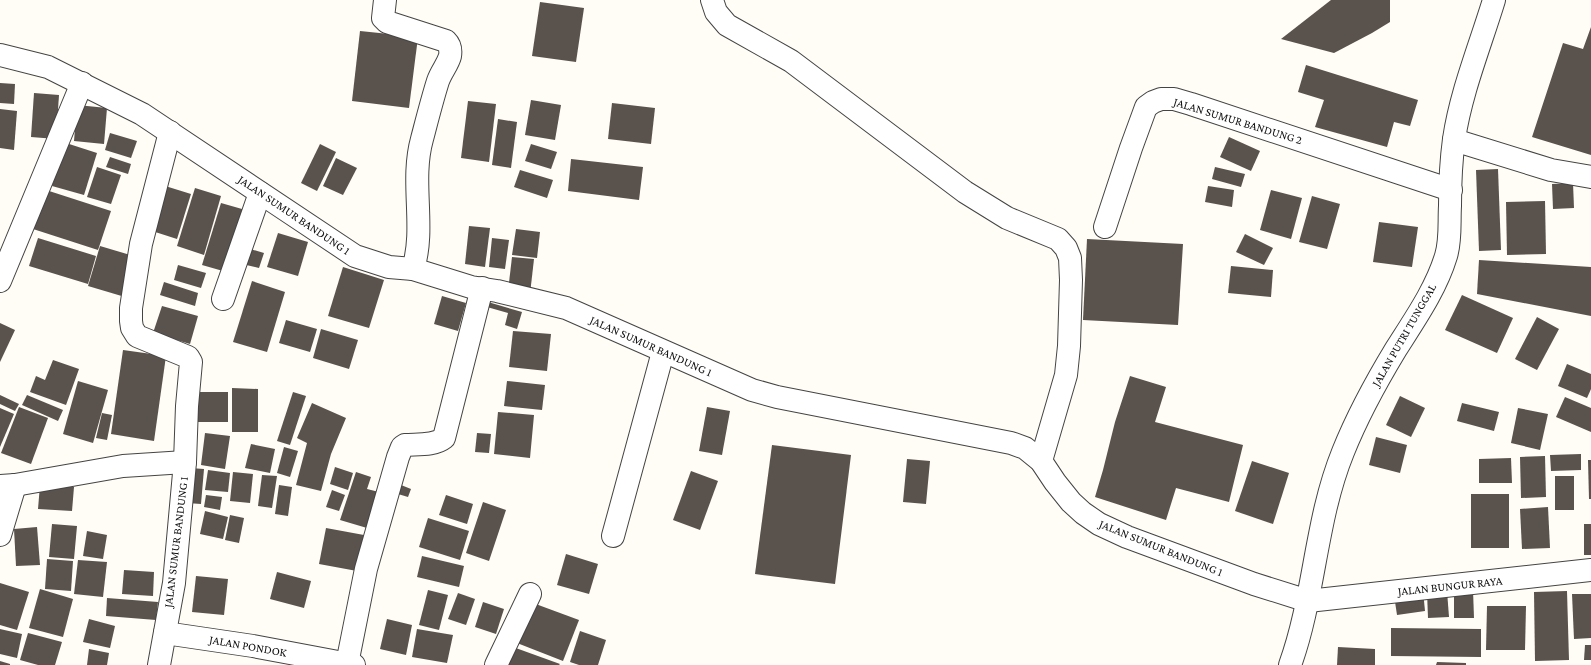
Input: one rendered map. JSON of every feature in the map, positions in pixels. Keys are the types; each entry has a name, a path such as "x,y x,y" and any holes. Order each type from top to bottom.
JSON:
{"street":[{"path":"385,0 383,18 387,22 446,41 450,50 450,56 437,86 419,149 416,188 418,241 417,256 413,269"},
{"path":"712,0 716,12 727,25 791,61 959,188 1008,218 1058,239 1066,248 1070,258 1071,313 1066,375 1041,461"},
{"name":"JALAN PUTRI TUNGGAL","path":"1290,665 1308,601 1322,526 1342,454 1356,422 1373,390 1426,301 1446,255 1449,234 1454,140 1463,95 1494,0"},
{"name":"JALAN SUMUR BANDUNG 1","path":"0,55 48,67 142,114 327,239 355,256 389,267 413,269 482,288 566,308 752,390 791,400 1011,443 1025,448 1041,461 1071,502 1083,513 1099,524 1127,537 1254,584 1308,601"},
{"path":"0,281 82,83"},
{"name":"JALAN SUMUR BANDUNG 2","path":"1105,227 1130,148 1146,107 1161,99 1174,99 1191,104 1451,190"},
{"path":"170,132 141,244 131,308 131,321 136,336 188,357 191,362 187,406 185,462"},
{"path":"1454,140 1551,170 1591,177"},
{"path":"223,299 260,193"},
{"path":"351,664 366,569 398,457 402,447 405,445 435,443 444,438 482,288"},
{"path":"613,536 663,352"},
{"name":"JALAN SUMUR BANDUNG 1","path":"8,486 123,466 185,462 174,583 159,665"},
{"path":"0,535 8,486"},
{"name":"JALAN BUNGUR RAYA","path":"1308,601 1591,570"},
{"path":"496,665 530,594"},
{"name":"JALAN PONDOK","path":"165,632 351,664"}],"building":[{"path":"1331,0 1390,0 1390,22 1334,53 1281,39"},
{"path":"540,2 584,8 576,62 532,56"},
{"path":"1591,27 1591,155 1532,137 1563,43 1583,49"},
{"path":"360,31 418,37 409,108 352,101"},
{"path":"1306,65 1418,100 1410,126 1394,122 1387,147 1315,127 1324,100 1298,92"},
{"path":"0,83 15,84 14,104 0,103"},
{"path":"34,93 59,95 56,139 31,137"},
{"path":"531,100 561,105 555,140 525,135"},
{"path":"468,101 496,104 489,162 461,158"},
{"path":"612,103 655,108 651,144 608,139"},
{"path":"77,105 107,108 104,144 74,141"},
{"path":"0,109 17,111 14,150 0,148"},
{"path":"498,119 517,122 511,168 492,165"},
{"path":"110,133 137,141 131,158 105,150"},
{"path":"1229,137 1260,151 1251,171 1220,157"},
{"path":"66,143 97,153 84,195 52,186"},
{"path":"320,144 336,152 317,191 301,183"},
{"path":"531,144 557,152 551,169 525,161"},
{"path":"110,157 131,164 128,174 106,167"},
{"path":"336,158 357,168 343,195 323,186"},
{"path":"571,159 643,167 639,200 568,191"},
{"path":"97,167 121,175 111,204 87,197"},
{"path":"1215,167 1245,174 1241,187 1212,179"},
{"path":"1498,169 1501,250 1479,251 1476,170"},
{"path":"520,170 553,180 547,198 514,187"},
{"path":"1573,183 1574,208 1553,209 1552,184"},
{"path":"162,185 191,194 177,239 149,230"},
{"path":"1208,186 1234,190 1232,207 1205,202"},
{"path":"195,188 221,196 204,255 177,246"},
{"path":"46,190 111,211 98,250 33,229"},
{"path":"1271,190 1302,198 1291,239 1260,230"},
{"path":"1312,196 1340,204 1327,249 1299,242"},
{"path":"1545,201 1546,254 1507,255 1506,202"},
{"path":"221,203 249,211 230,273 202,265"},
{"path":"1379,222 1418,227 1412,267 1373,262"},
{"path":"469,226 490,228 485,267 465,264"},
{"path":"516,229 540,232 537,258 512,255"},
{"path":"278,233 308,242 298,276 267,267"},
{"path":"1245,234 1273,248 1264,265 1236,252"},
{"path":"38,238 96,256 88,284 29,266"},
{"path":"492,238 509,240 505,269 489,267"},
{"path":"1087,239 1183,244 1178,325 1083,320"},
{"path":"100,246 137,257 125,297 88,286"},
{"path":"247,248 264,253 259,268 242,264"},
{"path":"512,257 534,259 530,294 508,291"},
{"path":"1479,260 1591,267 1591,316 1477,294"},
{"path":"178,265 206,273 201,288 174,280"},
{"path":"1231,266 1273,270 1271,297 1228,293"},
{"path":"343,267 384,280 369,328 328,316"},
{"path":"252,281 285,292 267,352 233,342"},
{"path":"164,282 198,293 195,306 160,295"},
{"path":"1462,295 1513,318 1497,353 1445,330"},
{"path":"442,296 466,303 458,331 434,324"},
{"path":"488,302 522,312 517,329 505,325 508,313 487,307"},
{"path":"162,306 198,316 190,344 153,333"},
{"path":"1537,317 1559,329 1537,370 1515,359"},
{"path":"286,320 317,329 310,352 279,343"},
{"path":"0,323 15,330 0,362"},
{"path":"321,329 358,340 349,369 313,358"},
{"path":"513,331 551,334 547,371 509,367"},
{"path":"123,350 166,356 154,441 111,434"},
{"path":"53,360 79,369 66,405 30,392 36,376 45,380"},
{"path":"1567,364 1591,374 1591,389 1587,398 1558,386"},
{"path":"1130,376 1166,387 1155,422 1243,445 1229,502 1176,488 1166,520 1095,497 1115,422"},
{"path":"78,381 108,390 93,443 63,434"},
{"path":"507,381 545,385 542,410 504,406"},
{"path":"232,388 258,389 258,432 232,432"},
{"path":"197,392 228,392 228,422 197,422"},
{"path":"293,392 306,396 290,445 277,441"},
{"path":"0,395 19,404 15,411 0,404"},
{"path":"27,395 63,410 58,421 22,405"},
{"path":"1400,396 1425,408 1411,437 1386,425"},
{"path":"1565,397 1591,408 1591,432 1556,417"},
{"path":"312,403 346,418 331,454 321,491 296,485 307,443 297,438"},
{"path":"1462,403 1499,412 1494,431 1457,421"},
{"path":"19,407 48,418 31,464 1,453"},
{"path":"707,407 730,411 722,455 699,451"},
{"path":"0,408 14,414 0,447"},
{"path":"1518,408 1548,414 1540,450 1511,443"},
{"path":"498,412 534,415 530,458 494,454"},
{"path":"102,413 112,415 107,440 96,438"},
{"path":"205,433 230,436 225,469 201,465"},
{"path":"477,433 491,434 489,453 475,452"},
{"path":"1376,437 1407,445 1400,473 1369,465"},
{"path":"251,444 275,449 270,473 245,468"},
{"path":"772,445 851,455 835,584 755,574"},
{"path":"284,447 298,451 290,477 277,473"},
{"path":"1581,454 1581,470 1551,471 1550,455"},
{"path":"1545,456 1546,497 1521,498 1520,457"},
{"path":"1511,458 1512,483 1479,483 1479,459"},
{"path":"907,459 930,461 926,504 903,502"},
{"path":"1588,460 1591,460 1591,499 1589,499"},
{"path":"1252,461 1289,473 1273,524 1235,511"},
{"path":"335,467 353,473 348,490 330,484"},
{"path":"190,468 204,469 201,504 187,503"},
{"path":"208,470 230,473 228,492 205,490"},
{"path":"691,471 718,481 700,530 673,520"},
{"path":"233,472 253,474 250,503 230,501"},
{"path":"356,472 371,477 367,489 379,492 367,528 340,520"},
{"path":"262,475 277,476 272,508 258,506"},
{"path":"1555,476 1574,476 1574,510 1555,510"},
{"path":"40,485 74,487 72,511 38,509"},
{"path":"279,485 292,487 288,516 275,514"},
{"path":"401,485 411,489 408,497 398,494"},
{"path":"332,490 345,495 339,511 326,507"},
{"path":"1471,494 1509,494 1509,548 1471,548"},
{"path":"206,495 222,497 220,510 204,507"},
{"path":"446,495 473,504 467,524 439,515"},
{"path":"483,502 506,510 489,561 466,553"},
{"path":"1548,507 1550,548 1522,549 1520,509"},
{"path":"205,511 228,517 223,539 200,534"},
{"path":"230,515 244,518 239,543 225,540"},
{"path":"428,518 469,531 460,560 419,547"},
{"path":"52,524 77,526 74,559 49,557"},
{"path":"1584,524 1591,524 1591,555 1584,555"},
{"path":"37,527 40,565 16,566 14,529"},
{"path":"326,528 364,535 357,571 319,564"},
{"path":"87,531 107,535 103,559 83,556"},
{"path":"566,554 598,564 589,594 557,585"},
{"path":"422,556 464,566 459,587 417,577"},
{"path":"47,559 73,561 71,591 45,589"},
{"path":"78,560 107,562 103,597 74,594"},
{"path":"124,570 154,572 153,596 122,594"},
{"path":"277,572 311,581 304,608 270,599"},
{"path":"196,576 228,579 224,615 192,612"},
{"path":"0,583 29,592 17,630 0,625"},
{"path":"40,589 73,599 63,637 29,628"},
{"path":"428,590 448,595 439,630 419,625"},
{"path":"1454,590 1473,590 1474,618 1454,618"},
{"path":"1423,591 1425,611 1397,615 1394,595"},
{"path":"1447,591 1449,617 1428,618 1427,592"},
{"path":"1567,591 1569,660 1535,661 1534,592"},
{"path":"458,593 475,599 466,625 448,619"},
{"path":"1572,594 1591,594 1591,638 1574,639"},
{"path":"107,598 158,602 156,620 106,616"},
{"path":"483,602 504,609 496,634 475,627"},
{"path":"533,603 579,620 563,661 517,643"},
{"path":"1487,606 1526,606 1525,650 1486,650"},
{"path":"89,619 115,626 110,648 83,642"},
{"path":"387,619 412,625 406,655 380,649"},
{"path":"1391,628 1481,629 1481,657 1391,656"},
{"path":"0,629 22,634 17,658 0,654"},
{"path":"417,629 453,635 447,663 412,657"},
{"path":"580,631 606,640 598,665 579,665 570,662"},
{"path":"28,633 62,642 55,665 38,665 20,660"},
{"path":"1585,645 1591,645 1591,660 1584,660"},
{"path":"513,647 560,664 506,665"},
{"path":"1338,647 1375,649 1375,665 1337,665"},
{"path":"89,649 109,653 107,665 87,665"},
{"path":"0,661 10,664 10,665 0,665"},
{"path":"1437,662 1466,663 1466,665 1436,665"}]}
